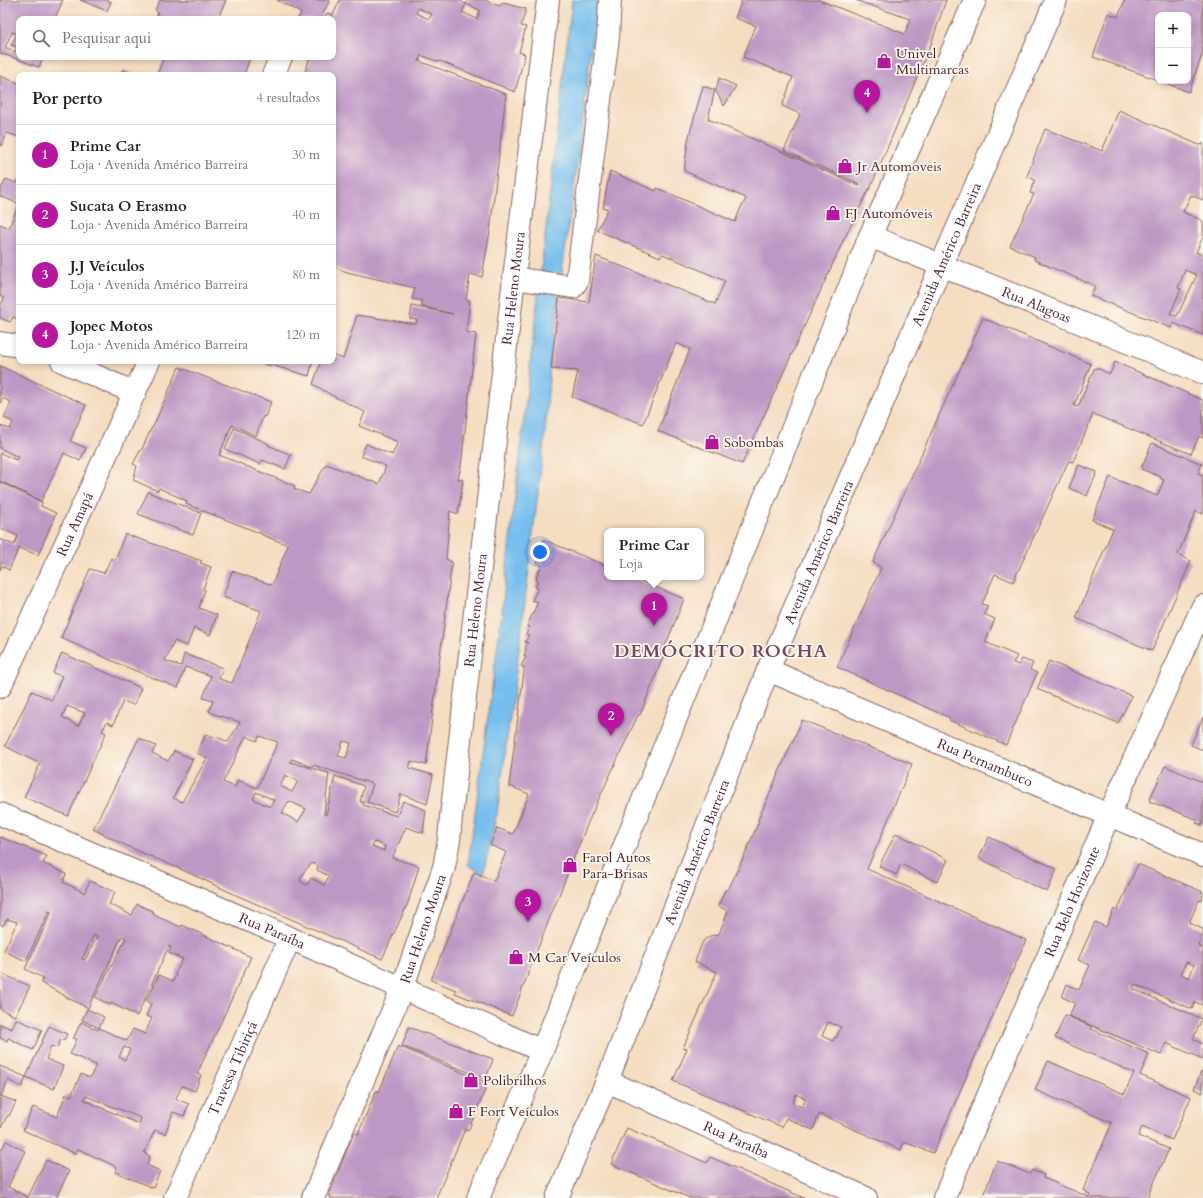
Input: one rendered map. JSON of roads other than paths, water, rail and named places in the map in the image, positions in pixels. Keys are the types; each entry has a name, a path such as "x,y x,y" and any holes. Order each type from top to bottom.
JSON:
{"street":[{"name":"Rua Heleno Moura","path":"313,1198 402,989 444,867 450,840 451,817 522,279 548,0"},
{"path":"522,279 573,287 578,281 608,37 610,0"},
{"path":"478,1198 542,1051 870,236 975,0"},
{"name":"Avenida Américo Barreira","path":"558,1198 607,1081 768,670 940,266 1056,0"},
{"path":"274,72 280,60"},
{"name":"Rua Alagoas","path":"870,236 1203,373"},
{"path":"0,343 16,346"},
{"path":"69,364 135,393"},
{"name":"Rua Amapá","path":"0,687 148,364"},
{"name":"Rua Belo Horizonte","path":"944,1198 1109,815 1203,606"},
{"name":"Rua Pernambuco","path":"768,670 1203,855"},
{"name":"Rua Paraíba","path":"0,814 290,938 542,1051"},
{"name":"Travessa Tibiriçá","path":"175,1198 290,938"},
{"name":"Rua Paraíba","path":"607,1081 866,1198"}],"water":[{"path":"572,0 597,0 580,143 551,351 545,433 521,635 497,813 483,874 468,865 500,627"}],"place":[{"name":"Univel Multimarcas","path":"884,61"},
{"name":"Jopec Motos","path":"867,113"},
{"name":"Jr Automoveis","path":"845,166"},
{"name":"FJ Automóveis","path":"833,213"},
{"name":"Sobombas","path":"712,442"},
{"name":"Prime Car","path":"654,626"},
{"name":"Sucata O Erasmo","path":"611,736"},
{"name":"Farol Autos Para-Brisas","path":"570,865"},
{"name":"J.J Veículos","path":"528,922"},
{"name":"M Car Veículos","path":"516,957"},
{"name":"Polibrilhos","path":"471,1080"},
{"name":"F Fort Veículos","path":"456,1111"}],"district":[{"name":"DEMÓCRITO ROCHA","path":"721,651"}]}
